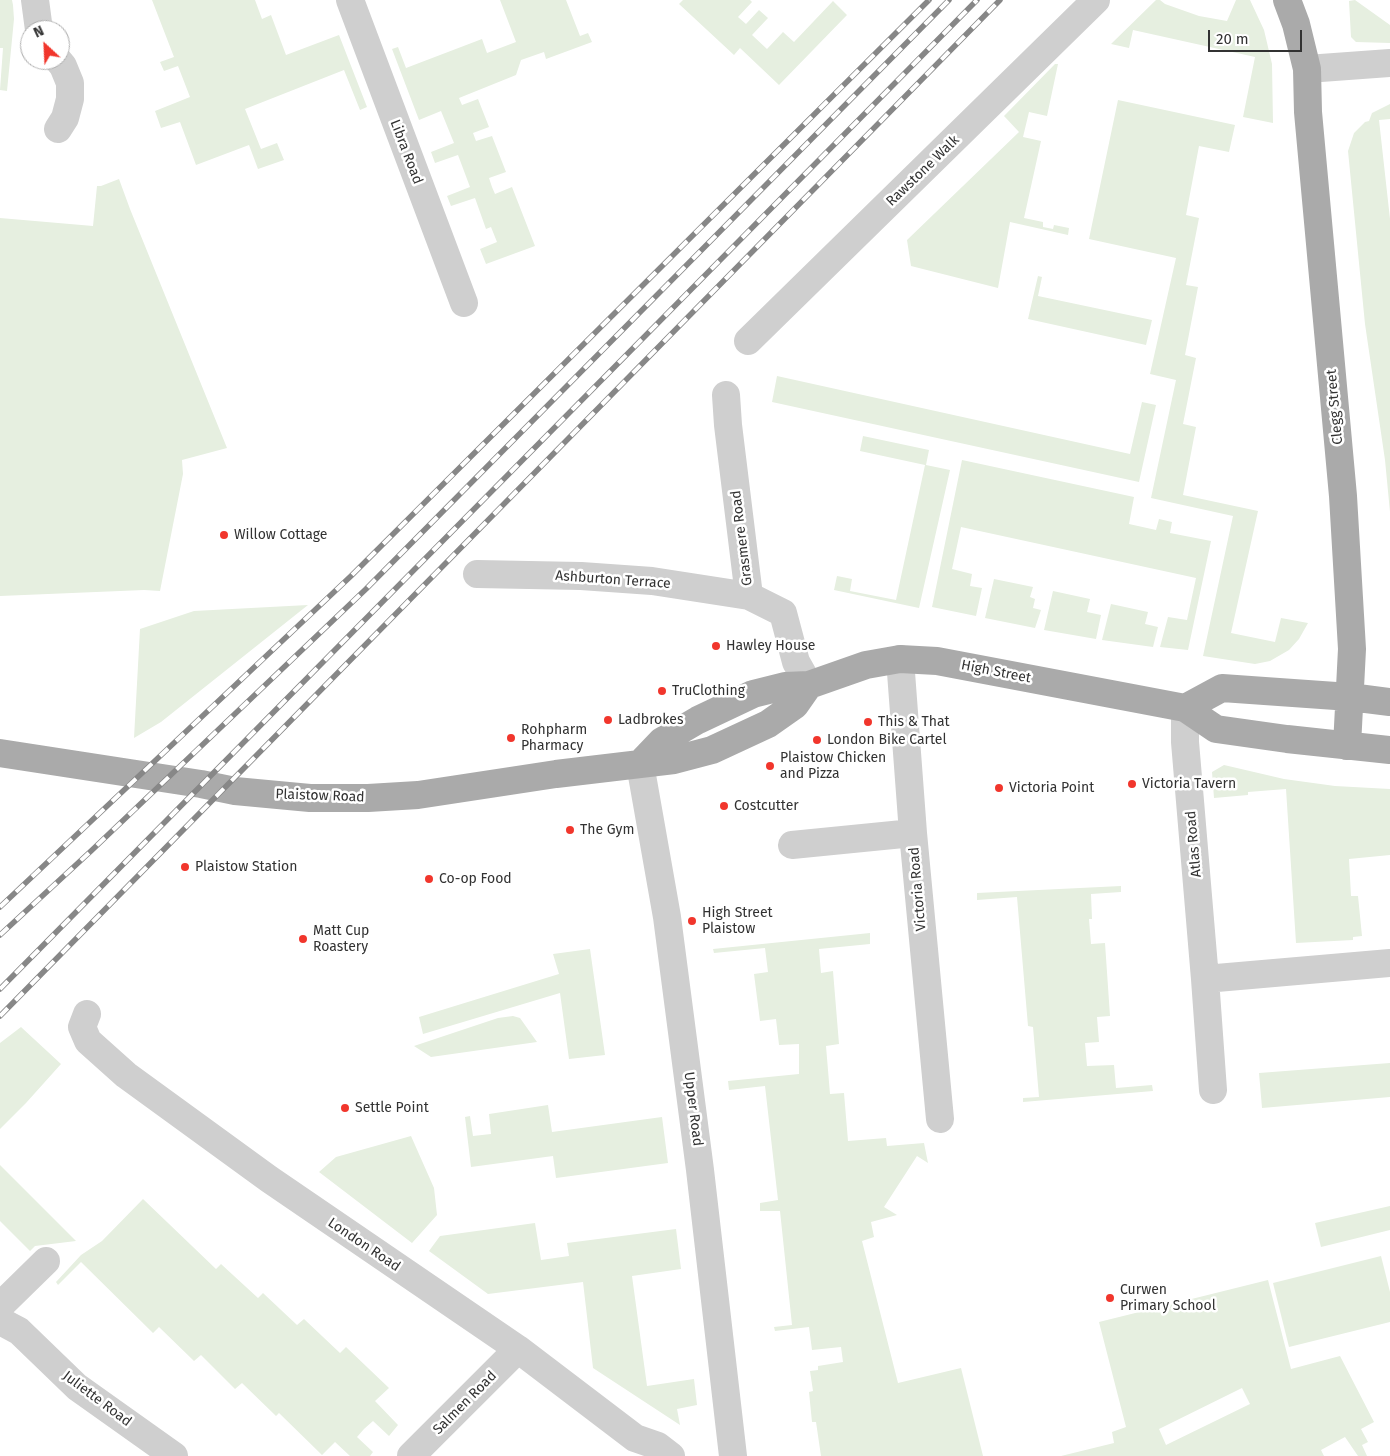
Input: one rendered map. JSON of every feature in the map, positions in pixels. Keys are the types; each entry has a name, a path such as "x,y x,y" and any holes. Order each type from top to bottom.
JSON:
{"main road":[{"name":"Clegg Street","path":"1287,0 1296,24 1306,69 1308,112 1347,550 1352,649 1348,746"},
{"name":"High Street","path":"809,685 866,665 900,660 936,661 1185,708 1216,729 1390,750"},
{"path":"640,764 674,760 712,750 729,743 768,724 795,705 809,685"},
{"path":"1185,708 1222,688 1350,697 1390,702"},
{"name":"Plaistow Road","path":"0,753 235,791 310,798 418,796 556,774 640,764"}],"street":[{"path":"34,0 37,20"},
{"name":"Libra Road","path":"350,0 464,302"},
{"name":"Rawstone Walk","path":"748,341 1096,0"},
{"path":"1306,69 1390,63"},
{"path":"58,129 65,118 70,99 70,83 65,70"},
{"name":"Grasmere Road","path":"726,395 749,596 783,613 796,662 809,685"},
{"name":"Ashburton Terrace","path":"477,574 581,576 652,581 749,596"},
{"name":"Victoria Road","path":"900,660 913,832 940,1118"},
{"name":"Atlas Road","path":"1185,708 1185,742 1213,1090"},
{"name":"Upper Road","path":"640,764 669,927 700,1170 732,1456"},
{"path":"792,845 913,832"},
{"path":"1205,979 1390,964"},
{"name":"London Road","path":"87,1014 82,1027 88,1041 126,1075 269,1180 518,1349 635,1438 658,1446 671,1456"},
{"path":"0,1306 46,1261"},
{"name":"Juliette Road","path":"0,1322 19,1331 77,1387 174,1456"},
{"name":"Salmen Road","path":"411,1456 518,1349"}],"green space":[{"path":"0,0 12,0 13,5 14,19 7,91 0,90 3,48 0,48"},
{"path":"152,0 255,0 262,19 271,15 286,55 339,35 367,107 360,110 344,70 245,109 261,149 277,143 284,160 258,169 249,145 196,165 180,122 161,128 155,111 190,97 178,66 164,71 160,62 174,57"},
{"path":"500,0 566,0 580,36 588,33 592,42 546,59 544,52 521,60 516,75 459,98 462,105 478,99 489,127 473,133 476,141 492,136 506,172 489,178 492,187 495,194 512,187 535,246 486,264 480,249 497,242 491,227 486,229 475,198 451,206 447,196 470,187 458,155 435,163 431,152 454,143 441,111 419,120 392,49 398,47 406,68 482,39 487,53 516,42"},
{"path":"683,0 750,0 752,2 738,17 746,24 759,10 768,18 752,35 767,49 783,32 794,42 833,1 847,15 779,85 740,48 734,55 679,4"},
{"path":"1156,0 1199,16 1227,21 1236,0 1250,0 1264,30 1272,64 1273,123 1243,117 1255,57 1133,30 1129,48 1111,44"},
{"path":"1355,0 1390,25 1390,43 1356,42 1351,37 1349,1"},
{"path":"1055,64 1058,64 1047,116 1029,112 1023,137 1041,141 1024,218 1043,222 1043,227 1053,229 1054,225 1069,228 1068,235 1010,222 998,288 911,266 907,240 1019,132 1004,116"},
{"path":"1118,100 1235,125 1229,152 1199,146 1186,215 1199,218 1186,285 1198,287 1185,355 1196,358 1183,424 1196,427 1183,495 1258,511 1231,633 1275,642 1281,618 1308,623 1299,639 1289,650 1270,661 1255,664 1203,656 1233,516 1151,498 1176,380 1150,374 1176,258 1089,239"},
{"path":"1390,104 1390,119 1379,120 1390,219 1390,512 1385,460 1365,324 1348,151 1354,133 1365,122 1369,121 1372,113"},
{"path":"119,179 227,448 182,460 183,474 160,591 0,596 0,218 93,226 97,186"},
{"path":"1038,276 1042,277 1038,296 1152,320 1146,345 1028,319"},
{"path":"777,376 1130,454 1142,402 1156,405 1139,482 772,402"},
{"path":"863,436 929,450 926,465 950,470 919,608 834,590 837,576 852,579 850,591 896,600 925,465 860,451"},
{"path":"962,460 1134,497 1129,524 1156,530 1159,519 1172,522 1170,533 1211,541 1188,650 1160,647 1168,617 1187,620 1196,578 961,527 952,569 972,574 970,586 982,588 976,616 932,607"},
{"path":"994,579 1033,587 1030,597 1035,599 1033,608 1041,610 1035,628 985,618"},
{"path":"1053,591 1090,599 1087,612 1101,615 1096,639 1044,630"},
{"path":"1111,604 1148,612 1145,624 1158,627 1153,647 1102,640"},
{"path":"308,605 161,722 134,738 140,629 194,611"},
{"path":"1224,765 1284,779 1335,786 1390,789 1390,855 1349,859 1351,896 1358,896 1362,936 1353,937 1353,940 1296,943 1286,789 1248,792 1248,795 1214,798 1212,772"},
{"path":"1121,886 1121,892 1091,894 1092,919 1089,919 1091,944 1105,943 1110,1016 1097,1017 1099,1042 1085,1043 1087,1066 1114,1065 1116,1088 1152,1085 1153,1091 1023,1102 1023,1098 1039,1097 1033,1027 1028,1026 1017,897 977,900 977,893"},
{"path":"870,933 870,944 819,949 821,973 833,971 839,1044 826,1046 830,1094 844,1093 848,1141 886,1138 887,1146 924,1143 928,1163 917,1156 884,1207 897,1215 871,1222 874,1237 862,1241 898,1383 961,1368 983,1456 821,1456 816,1422 812,1422 809,1392 813,1391 810,1371 818,1370 818,1366 843,1362 841,1347 812,1350 809,1327 775,1331 774,1327 792,1325 780,1211 760,1211 760,1203 778,1200 765,1086 729,1090 728,1081 799,1074 799,1044 779,1045 776,1019 760,1021 754,974 768,972 765,948 714,953 713,949"},
{"path":"590,949 605,1055 569,1059 560,993 423,1034 419,1017 559,974 553,954"},
{"path":"513,1016 520,1018 537,1042 431,1057 414,1046 498,1018"},
{"path":"21,1027 61,1064 0,1129 0,1043"},
{"path":"1390,1063 1390,1097 1262,1108 1259,1073"},
{"path":"548,1105 552,1132 662,1117 668,1163 556,1178 553,1156 471,1167 465,1117 470,1116 473,1136 491,1134 489,1114"},
{"path":"411,1136 434,1188 437,1215 412,1243 319,1172 336,1157"},
{"path":"0,1165 76,1241 35,1246 30,1251 0,1221"},
{"path":"143,1199 216,1269 221,1264 258,1298 263,1293 297,1325 304,1319 340,1353 346,1347 389,1388 375,1401 398,1425 389,1436 373,1421 364,1429 357,1437 373,1452 370,1456 350,1456 335,1442 322,1455 279,1413 276,1416 242,1383 235,1389 201,1355 194,1361 159,1327 153,1333 81,1262 58,1285 56,1282 81,1255 102,1241"},
{"path":"1390,1206 1390,1230 1321,1247 1315,1223"},
{"path":"535,1223 541,1260 569,1256 567,1243 676,1229 681,1269 632,1276 647,1386 694,1379 697,1405 677,1409 680,1425 593,1368 583,1282 488,1294 429,1251 440,1236"},
{"path":"1381,1256 1390,1292 1390,1322 1289,1347 1273,1283"},
{"path":"1268,1280 1291,1369 1340,1356 1374,1422 1361,1429 1368,1442 1362,1445 1367,1456 1358,1456 1345,1437 1321,1450 1324,1456 1061,1456 1114,1443 1112,1432 1126,1427 1099,1322","holes":["1242,1388 1250,1404 1166,1445 1159,1429"]}],"railway":[{"path":"0,907 351,576 929,0"},
{"path":"0,935 366,589 949,0"},
{"path":"0,989 977,0"},
{"path":"0,1016 1000,0"}],"place":[{"name":"Willow Cottage","path":"224,535"},
{"name":"Hawley House","path":"716,646"},
{"name":"TruClothing","path":"662,691"},
{"name":"Ladbrokes","path":"608,720"},
{"name":"This & That","path":"868,722"},
{"name":"Rohpharm Pharmacy","path":"511,738"},
{"name":"London Bike Cartel","path":"817,740"},
{"name":"Plaistow Chicken and Pizza","path":"770,766"},
{"name":"Victoria Tavern","path":"1132,784"},
{"name":"Victoria Point","path":"999,788"},
{"name":"Costcutter","path":"724,806"},
{"name":"The Gym","path":"570,830"},
{"name":"Plaistow Station","path":"185,867"},
{"name":"Co-op Food","path":"429,879"},
{"name":"High Street Plaistow","path":"692,921"},
{"name":"Matt Cup Roastery","path":"303,939"},
{"name":"Settle Point","path":"345,1108"},
{"name":"Curwen Primary School","path":"1110,1298"}]}
